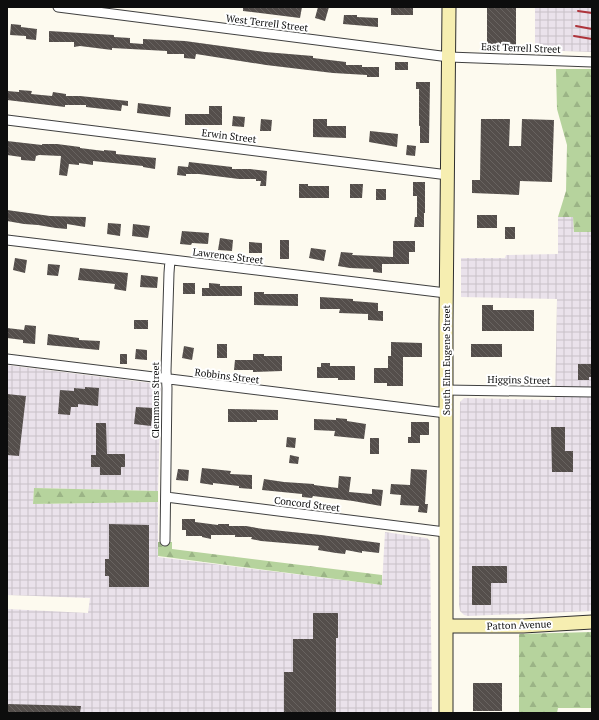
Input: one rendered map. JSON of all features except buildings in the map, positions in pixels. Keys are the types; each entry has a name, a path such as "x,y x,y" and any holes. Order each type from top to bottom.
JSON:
{"main road":[{"name":"South Elm Eugene Street","path":"446,713 445,390 449,7"},
{"name":"Patton Avenue","path":"446,626 523,626 592,622"}],"street":[{"name":"West Terrell Street","path":"58,7 449,57"},
{"name":"East Terrell Street","path":"449,57 592,62"},
{"name":"Erwin Street","path":"7,120 448,174"},
{"name":"Lawrence Street","path":"7,240 446,293"},
{"name":"Clemmons Street","path":"165,541 166,371 168,280 170,260"},
{"name":"Robbins Street","path":"7,359 167,380 446,412"},
{"name":"Higgins Street","path":"445,390 592,392"},
{"name":"Concord Street","path":"166,496 445,532"}],"shaded area":[{"path":"535,7 592,7 592,52 535,50"},
{"path":"558,217 573,217 574,232 592,232 592,611 468,616 464,615 460,611 459,605 460,402 464,398 555,400 557,299 461,297 461,258 505,258 506,255 558,254"},
{"path":"7,365 159,384 161,388 158,491 34,488 33,504 158,502 158,557 382,585 385,532 427,538 430,541 432,713 7,713 7,609 88,613 90,598 7,595"}],"green space":[{"path":"556,69 592,69 592,232 574,232 573,217 558,217 566,191 567,145 557,109"},
{"path":"34,488 158,491 158,502 33,504"},
{"path":"158,542 172,542 172,549 382,575 382,585 158,556"},
{"path":"592,632 592,708 558,708 557,713 519,713 519,634"}],"railway":[{"path":"578,11 592,13"},
{"path":"576,26 592,29"},
{"path":"574,36 592,39"}]}
